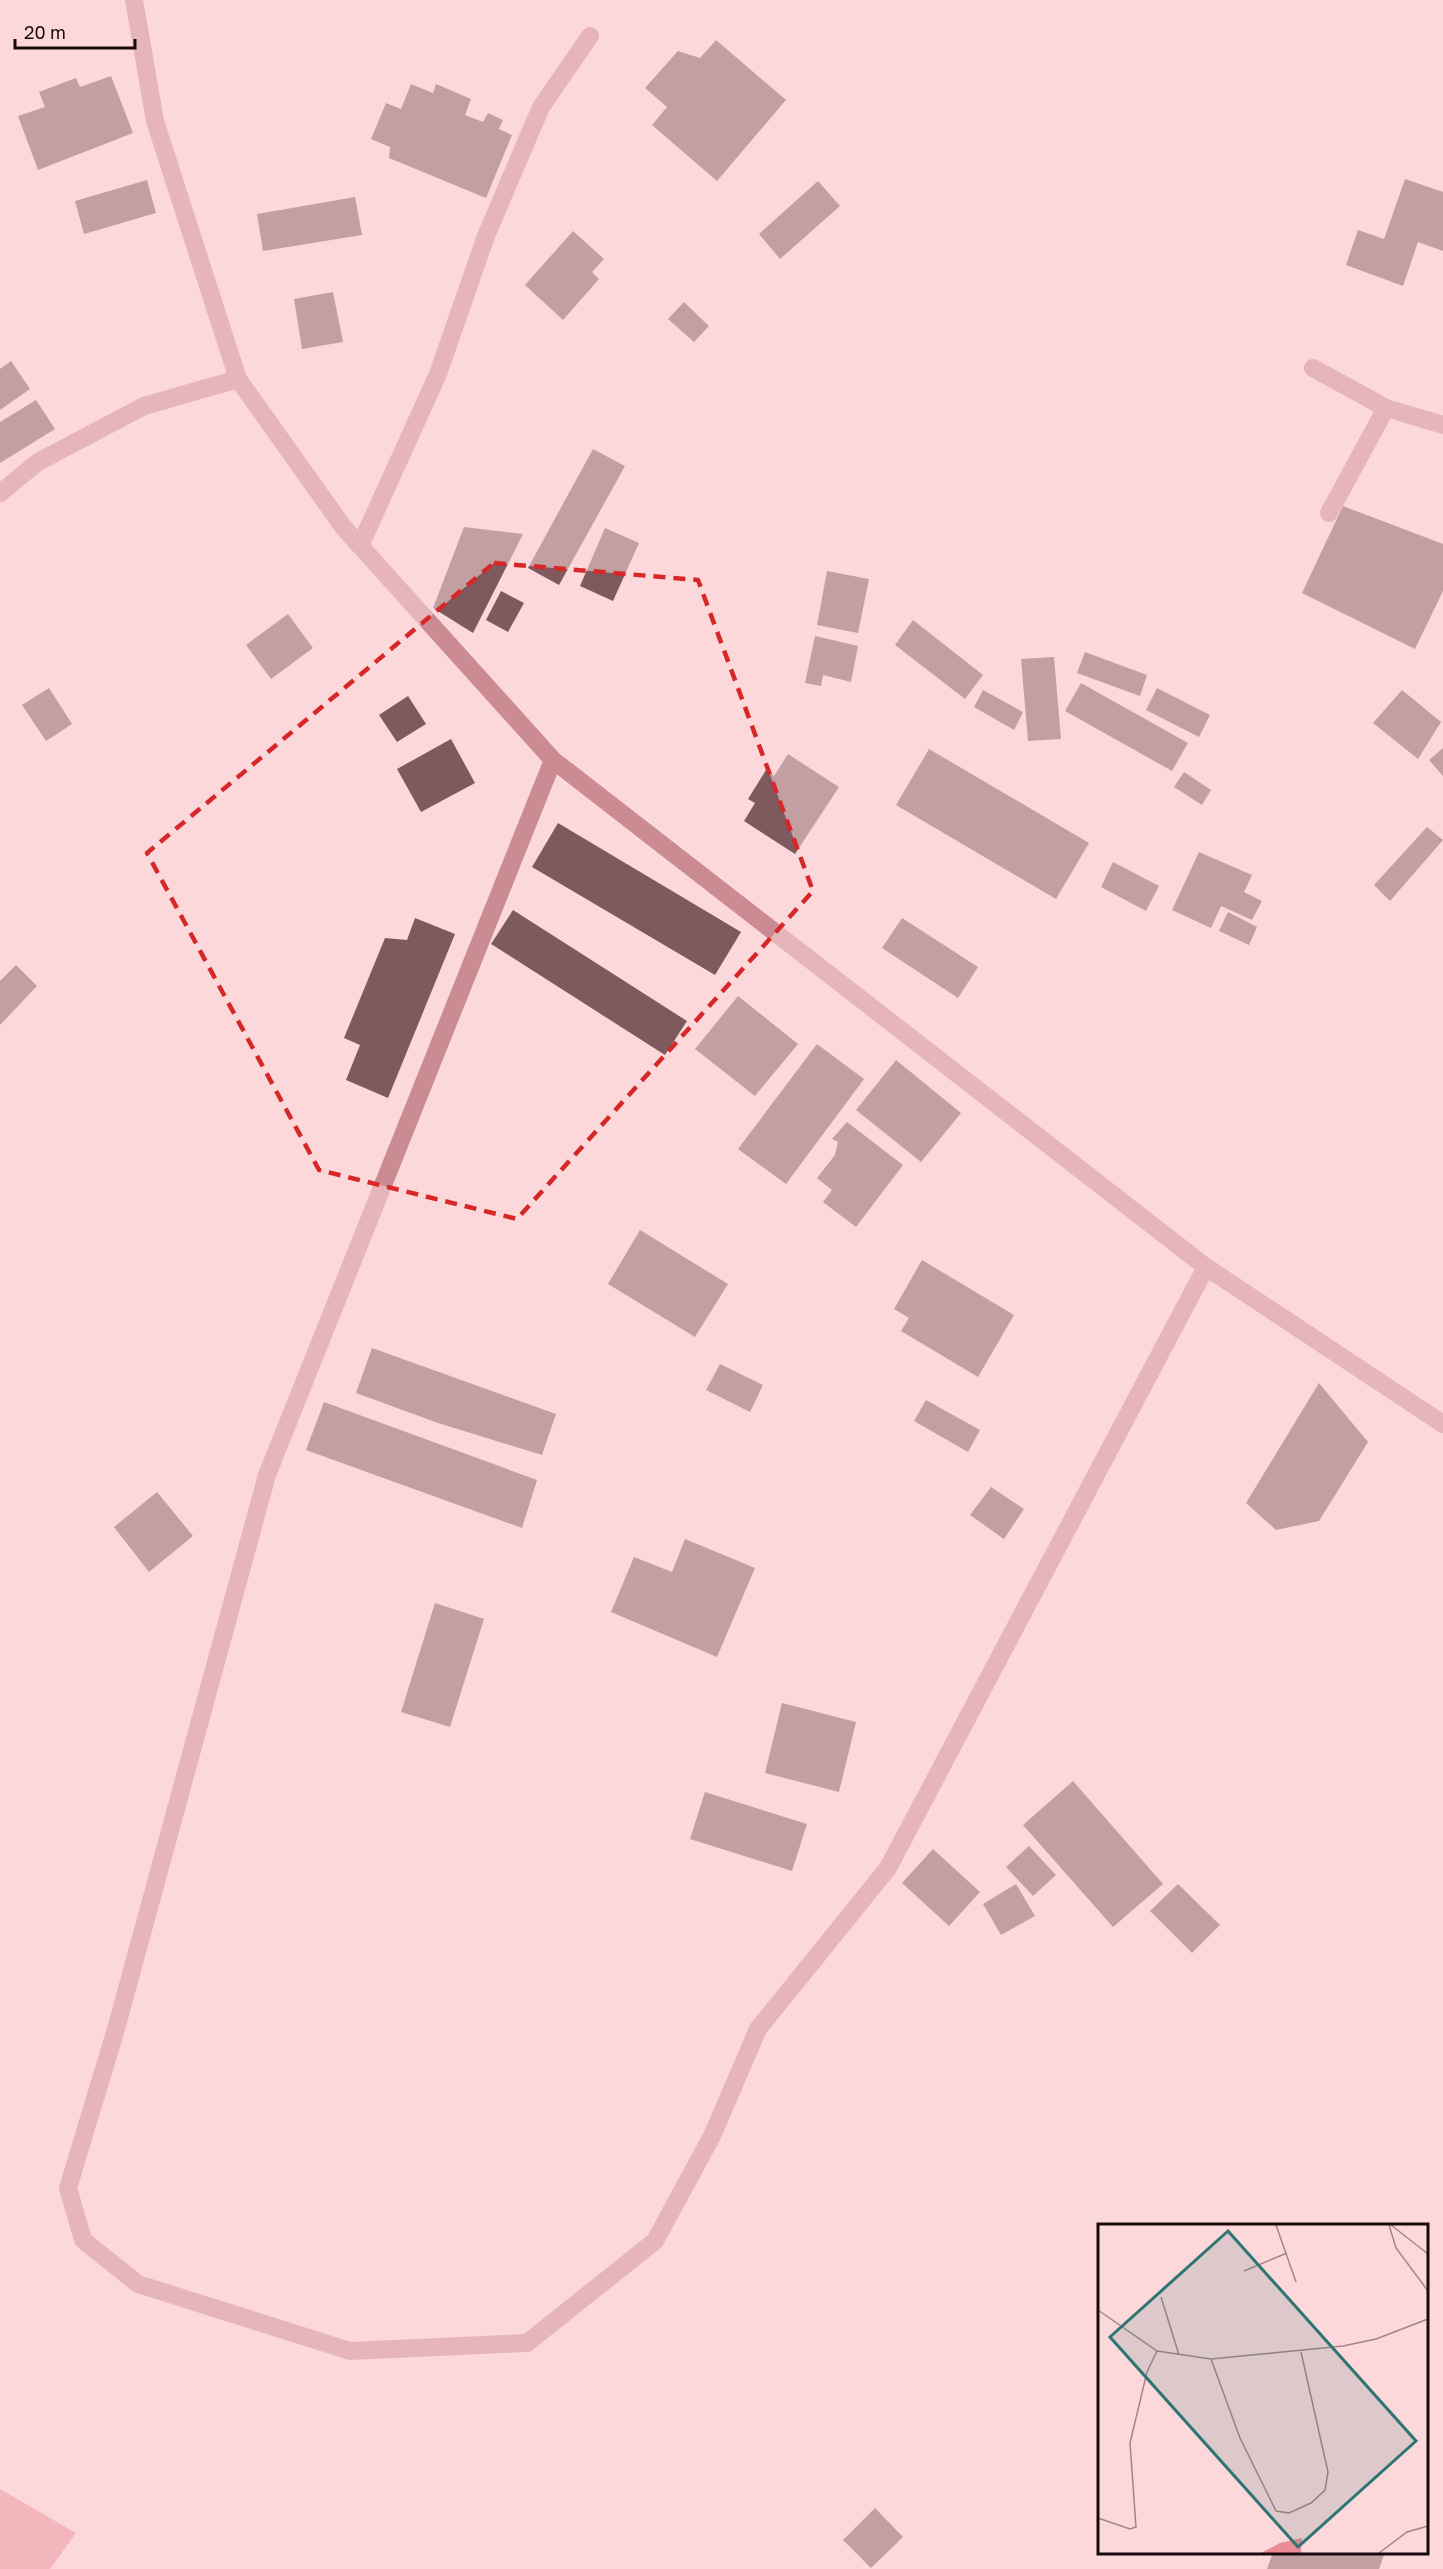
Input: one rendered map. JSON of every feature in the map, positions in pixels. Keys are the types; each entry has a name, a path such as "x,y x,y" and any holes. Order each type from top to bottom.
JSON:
{"street":[{"path":"134,0 155,121 238,379 344,528 553,760 1206,1267 1443,1424"},
{"path":"360,546 438,374 486,236 541,107 590,36"},
{"path":"1313,368 1386,408 1443,425"},
{"path":"0,493 38,462 144,406 238,379"},
{"path":"1329,513 1386,408"},
{"path":"553,760 267,1475 116,2029 68,2188 83,2241 138,2284 350,2351 527,2343 655,2241 712,2136 758,2029 888,1869 1206,1267"}],"highlighted area":[{"path":"494,563 698,580 813,891 517,1219 319,1170 147,853"}],"shaded area":[{"path":"0,2489 76,2533 50,2569 0,2569"}],"building":[{"path":"716,40 786,100 717,181 652,125 667,107 645,88 678,51 700,58"},
{"path":"111,76 133,133 38,170 18,116 45,107 39,92 76,78 80,87"},
{"path":"411,84 433,93 436,84 471,99 465,115 483,122 488,113 503,120 499,129 512,135 486,198 389,158 390,147 371,139 386,103 401,109"},
{"path":"1405,179 1443,192 1443,251 1418,242 1403,286 1346,265 1358,230 1384,239"},
{"path":"147,180 156,213 84,234 75,201"},
{"path":"818,181 840,206 780,259 759,234"},
{"path":"355,197 362,235 263,251 257,214"},
{"path":"573,231 604,259 592,272 599,279 563,320 525,285"},
{"path":"333,292 343,342 302,349 294,299"},
{"path":"684,302 709,326 694,342 668,319"},
{"path":"11,361 30,389 0,410 0,369"},
{"path":"36,400 55,429 0,463 0,422"},
{"path":"593,449 625,466 559,585 528,568"},
{"path":"1343,506 1443,544 1443,591 1415,649 1302,593"},
{"path":"464,527 523,534 473,633 433,608"},
{"path":"605,528 639,543 613,601 580,586"},
{"path":"827,571 869,579 858,633 817,625"},
{"path":"501,591 524,603 508,632 486,620"},
{"path":"288,614 313,648 271,679 246,645"},
{"path":"913,620 983,675 965,699 895,645"},
{"path":"815,636 858,646 851,682 823,675 821,686 805,683"},
{"path":"1085,652 1147,675 1140,696 1077,673"},
{"path":"1054,657 1061,739 1028,741 1021,659"},
{"path":"1081,683 1188,743 1172,771 1065,711"},
{"path":"49,688 72,724 46,741 22,705"},
{"path":"1157,688 1210,715 1199,737 1146,710"},
{"path":"983,690 1023,712 1014,730 974,707"},
{"path":"1402,690 1441,722 1418,759 1373,723"},
{"path":"408,696 426,724 397,742 379,715"},
{"path":"451,739 475,783 421,812 397,769"},
{"path":"1443,748 1443,776 1429,760"},
{"path":"929,749 1089,843 1056,899 896,805"},
{"path":"788,754 839,787 795,854 744,821 755,803 748,799 766,770 774,776"},
{"path":"1184,772 1211,790 1202,805 1174,787"},
{"path":"558,823 741,932 715,975 532,867"},
{"path":"1427,827 1443,840 1390,901 1374,885"},
{"path":"1199,852 1252,875 1244,892 1262,901 1252,920 1221,906 1211,928 1172,910"},
{"path":"1113,862 1159,886 1146,911 1101,887"},
{"path":"513,910 687,1021 665,1055 491,944"},
{"path":"1228,912 1257,927 1249,945 1219,931"},
{"path":"415,918 455,934 388,1098 346,1080 360,1045 344,1038 385,938 407,940"},
{"path":"902,918 978,967 958,998 882,948"},
{"path":"16,965 37,986 0,1025 0,981"},
{"path":"738,996 798,1044 755,1096 695,1049"},
{"path":"817,1044 864,1079 786,1184 738,1149"},
{"path":"896,1060 961,1113 921,1162 856,1110"},
{"path":"847,1122 903,1165 856,1227 823,1202 832,1190 817,1178 835,1155 838,1142 832,1139"},
{"path":"640,1230 728,1284 695,1337 608,1284"},
{"path":"922,1260 1014,1315 978,1377 901,1331 909,1318 894,1309"},
{"path":"372,1348 556,1414 542,1455 438,1423 356,1393"},
{"path":"720,1364 763,1385 750,1412 706,1390"},
{"path":"1319,1383 1368,1442 1319,1521 1276,1530 1246,1503"},
{"path":"926,1400 980,1430 968,1452 914,1421"},
{"path":"324,1402 537,1480 522,1528 306,1450"},
{"path":"991,1487 1024,1509 1004,1539 970,1515"},
{"path":"157,1492 193,1536 149,1572 114,1527"},
{"path":"685,1539 755,1568 717,1657 611,1612 634,1557 672,1572"},
{"path":"435,1603 484,1619 450,1727 401,1712"},
{"path":"782,1703 856,1722 839,1792 765,1773"},
{"path":"1073,1781 1163,1884 1113,1927 1023,1825"},
{"path":"705,1792 807,1824 792,1871 690,1839"},
{"path":"1029,1846 1056,1875 1033,1896 1006,1867"},
{"path":"933,1849 980,1892 949,1926 902,1883"},
{"path":"1016,1884 1035,1916 1001,1935 983,1904"},
{"path":"1178,1884 1220,1925 1192,1953 1150,1911"},
{"path":"875,2508 903,2537 871,2568 843,2540"},
{"path":"1272,2554 1384,2554 1379,2569 1267,2569"}]}
